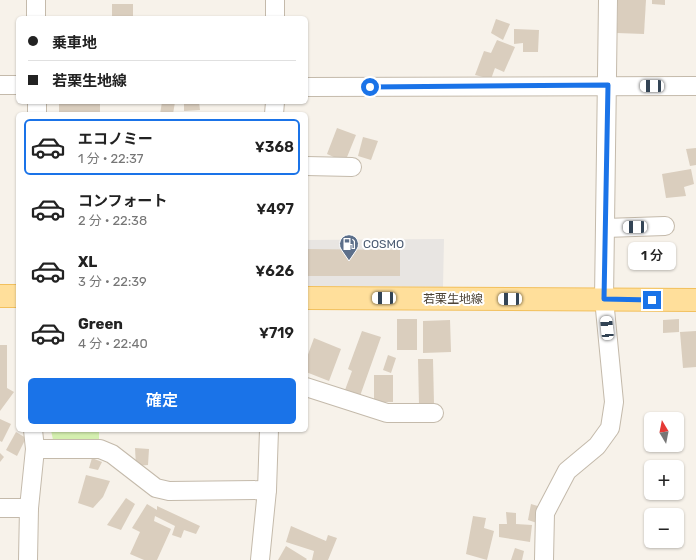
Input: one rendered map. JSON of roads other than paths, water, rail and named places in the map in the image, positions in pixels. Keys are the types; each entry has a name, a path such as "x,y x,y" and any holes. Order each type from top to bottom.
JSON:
{"main road":[{"path":"0,296 16,296"},
{"name":"若栗生地線","path":"308,298 696,300"}],"street":[{"path":"36,0 36,16"},
{"path":"275,0 275,16"},
{"path":"544,560 545,513 567,471 597,446 610,428 614,402 604,299 608,0"},
{"path":"0,85 16,85"},
{"path":"308,87 608,85 696,86"},
{"path":"308,166 352,167"},
{"path":"605,228 665,226"},
{"path":"308,388 387,412 434,413"},
{"path":"28,560 29,508 36,449 33,432"},
{"path":"260,560 267,490 269,432"},
{"path":"36,449 100,449 112,454 156,488 169,491 267,490"},
{"path":"0,508 29,508"}],"place":[{"name":"COSMO","path":"349,261"}]}
